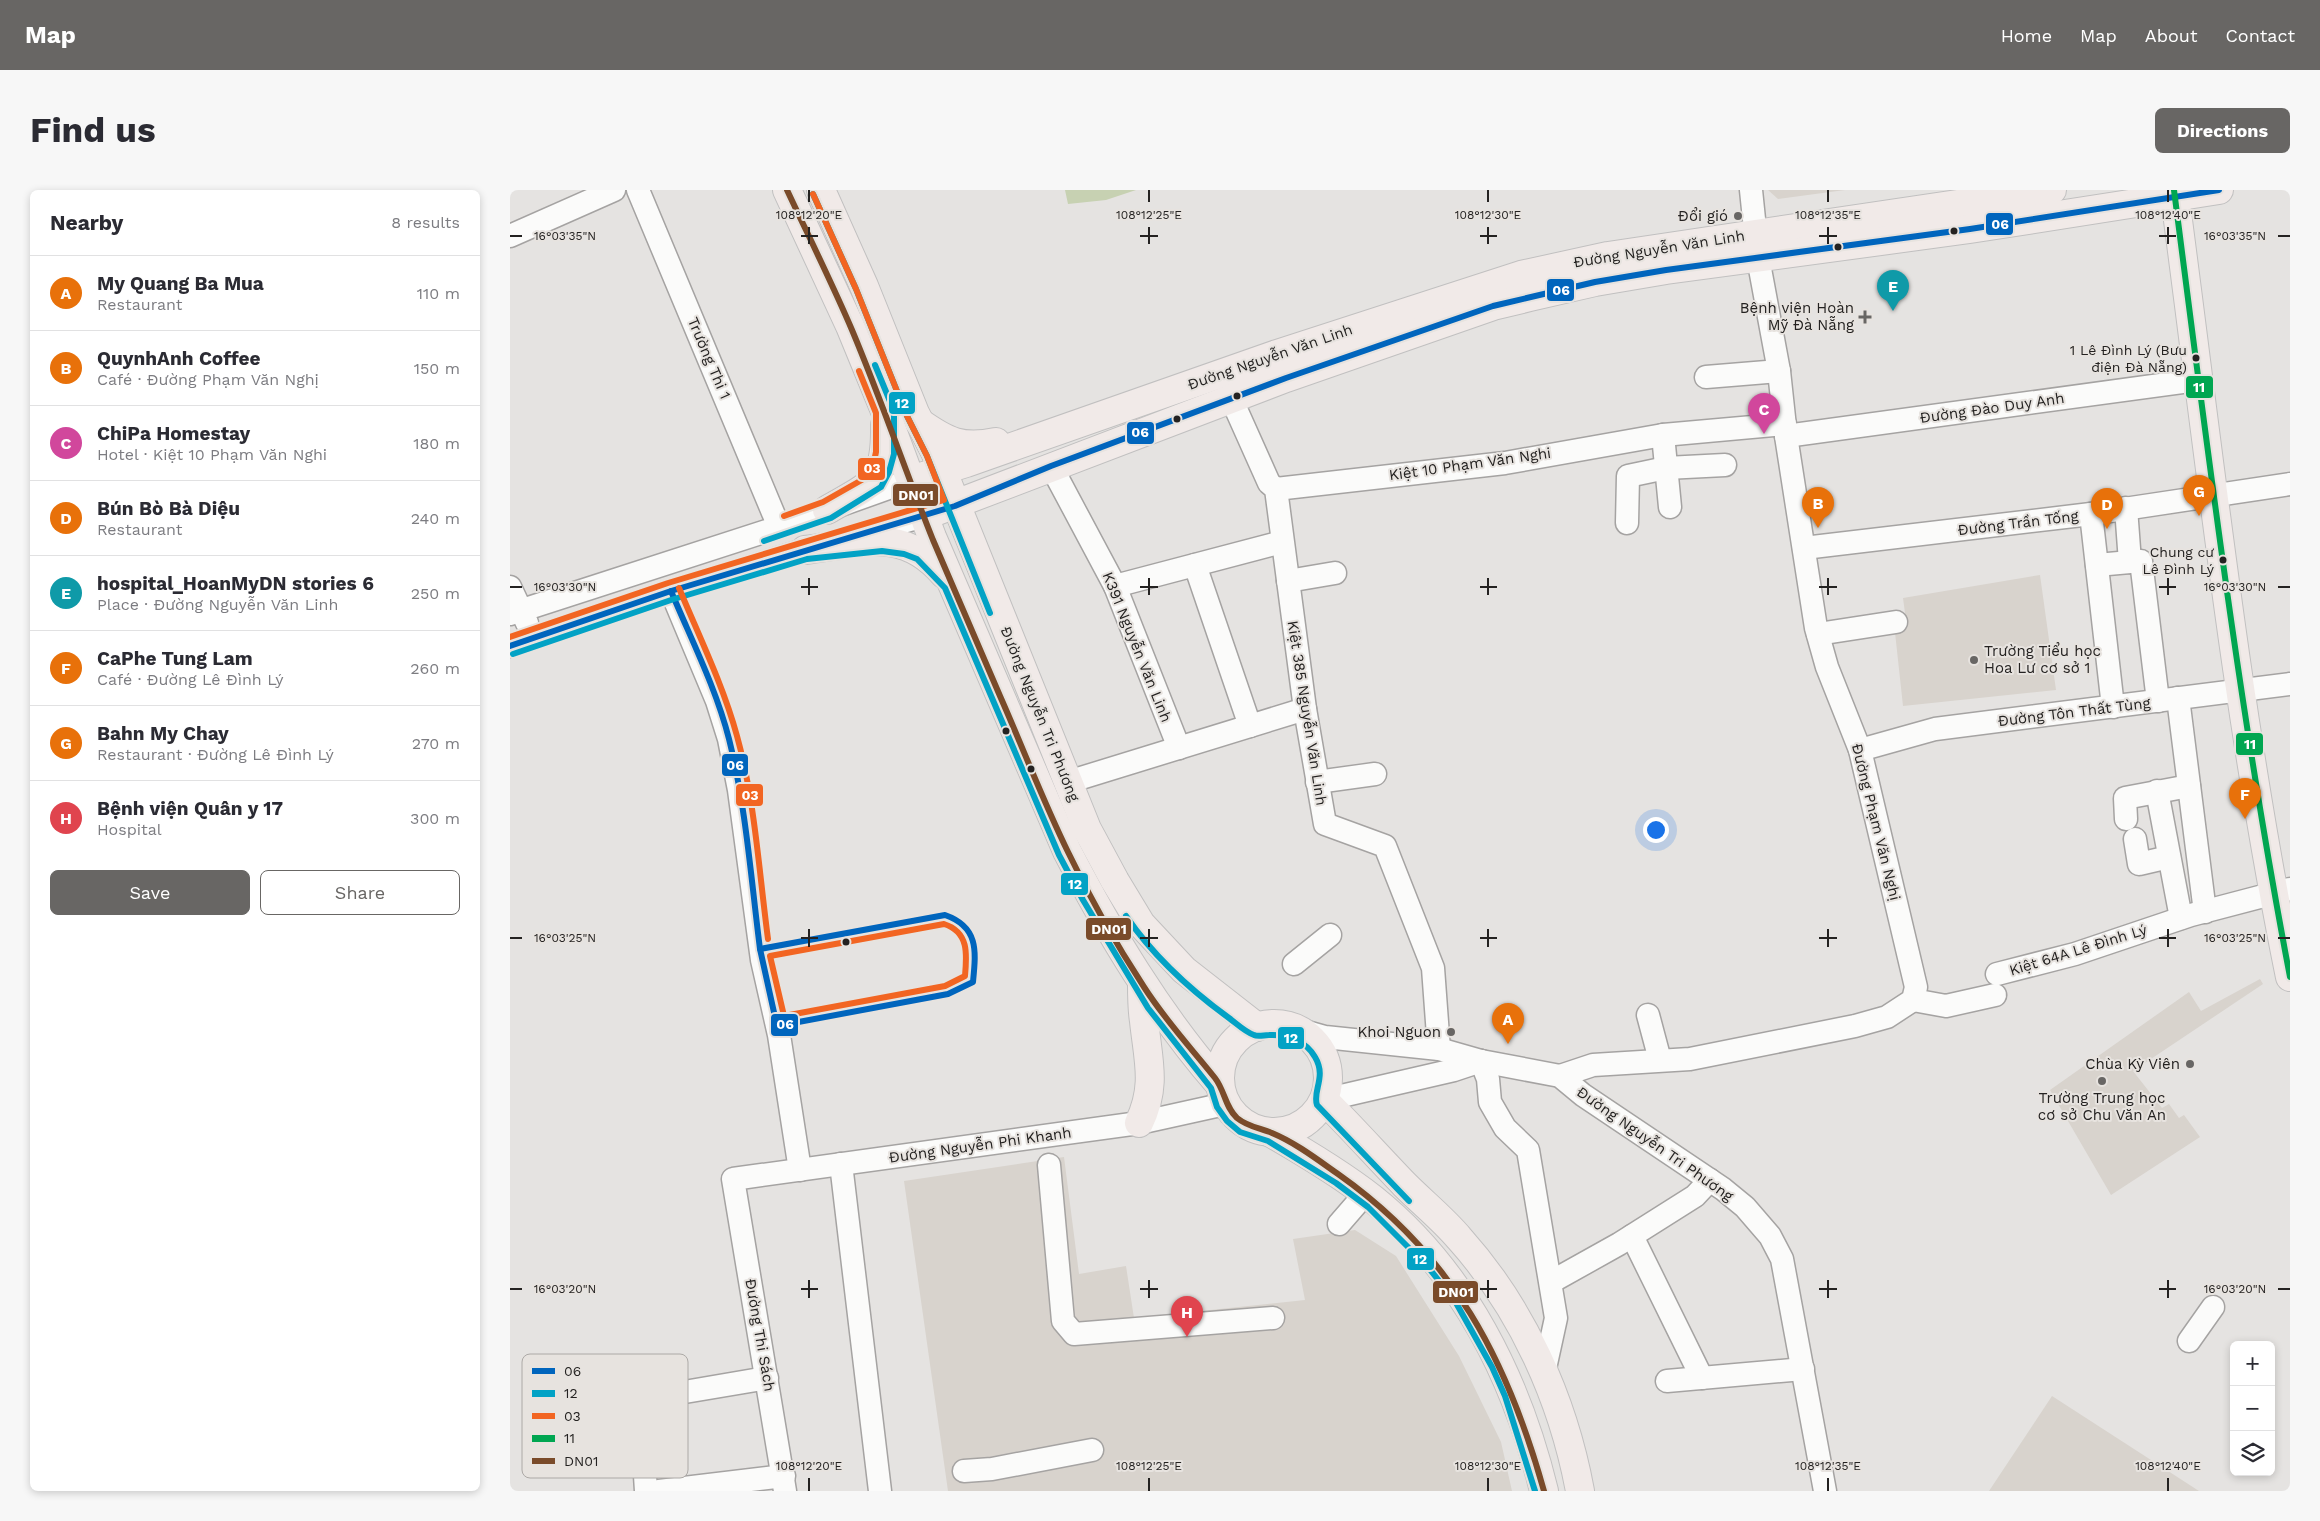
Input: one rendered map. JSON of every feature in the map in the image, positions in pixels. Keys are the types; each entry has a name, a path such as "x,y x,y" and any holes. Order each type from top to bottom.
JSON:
{"main road":[{"name":"Đường Nguyễn Tri Phương","path":"787,190 850,326 885,411 924,516 1067,852 1090,895 1142,981 1222,1094"},
{"name":"Đường Nguyễn Tri Phương","path":"821,190 942,469 955,506 1087,829 1141,924 1184,970 1257,1027"},
{"name":"Đường Nguyễn Văn Linh","path":"1756,246 2052,190"},
{"name":"Đường Nguyễn Văn Linh","path":"911,480 1052,433 1282,366 1434,314 1513,277 1561,266 1608,256 1970,229 2174,194 2219,190"},
{"path":"2174,194 2197,380 2240,689 2282,891 2290,977"},
{"name":"Đường Nguyễn Văn Linh","path":"924,516 955,506 1051,466 1231,398 1282,366"},
{"path":"827,510 873,483 881,469 886,452 885,411"},
{"path":"920,422 937,435 956,444 976,446 1052,433"},
{"path":"987,584 987,568 978,539 978,527 983,506 993,490"},
{"path":"805,550 882,542 906,544 922,552 952,583"},
{"path":"1140,1123 1148,1105 1151,1069 1144,1021 1142,981"},
{"path":"1272,1024 1286,1025 1300,1030 1312,1040 1321,1052 1327,1066 1329,1081 1324,1100 1315,1114 1303,1124 1288,1131 1272,1133 1257,1130 1244,1124 1233,1115 1222,1094 1220,1072 1228,1049 1246,1032 1257,1027 1272,1024"},
{"path":"1324,1100 1394,1174 1459,1237 1494,1283 1528,1337 1544,1373 1564,1430 1580,1491"},
{"path":"1272,1133 1307,1153 1365,1194 1402,1227 1434,1260 1462,1296 1485,1334 1513,1393 1544,1491"}],"street":[{"path":"510,236 614,190"},
{"name":"Trường Thi 1","path":"638,190 779,527"},
{"name":"Đường Phạm Văn Nghị","path":"1751,190 1756,246 1778,371 1818,634 1827,667 1860,750 1911,962 1916,988 1913,1000"},
{"path":"1706,377 1778,371"},
{"name":"Đường Đào Duy Anh","path":"1786,430 2197,380"},
{"name":"Kiệt 385 Nguyễn Văn Linh","path":"1231,398 1269,483 1276,489 1305,709 1324,824 1385,846 1433,968 1439,1049"},
{"path":"1627,523 1628,476 1666,468 1726,470 1723,430"},
{"name":"Kiệt 10 Phạm Văn Nghi","path":"1276,489 1505,463 1663,435 1723,430 1786,430"},
{"path":"1663,435 1670,507"},
{"name":"K391 Nguyễn Văn Linh","path":"1051,466 1114,586 1179,748"},
{"name":"Đường Nguyễn Văn Linh","path":"516,612 779,527 911,480"},
{"name":"Đường Trần Tống","path":"1804,548 2091,514 2290,484"},
{"path":"2126,508 2130,562"},
{"path":"2091,514 2113,707"},
{"name":"Đường Nguyễn Văn Linh","path":"510,646 671,591 924,516"},
{"path":"1114,586 1282,542"},
{"path":"2097,565 2141,561 2168,699 2189,786 2205,912"},
{"path":"1195,565 1250,726"},
{"path":"1288,581 1335,573"},
{"path":"510,587 516,612 534,638"},
{"path":"671,591 717,701 729,739 739,790 762,960 779,1034 800,1170"},
{"path":"1818,634 1896,622"},
{"name":"Đường Tôn Thất Tùng","path":"1860,750 1935,729 2290,684"},
{"path":"1068,782 1305,709"},
{"path":"1317,782 1375,774"},
{"path":"2169,857 2139,864 2125,798 2189,786"},
{"path":"2157,791 2181,918"},
{"name":"Kiệt 64A Lê Đình Lý","path":"1913,1000 1946,1006 2075,954 2181,918 2282,891"},
{"path":"1294,964 1330,935"},
{"path":"1560,1076 1593,1065 1690,1058 1855,1026 1887,1017 1913,1000"},
{"path":"1648,1015 1660,1060"},
{"name":"Đường Nguyễn Tri Phương","path":"1300,1030 1325,1037 1439,1049 1482,1061 1560,1076 1584,1095 1710,1180 1745,1208 1770,1236 1782,1258 1804,1370 1818,1488"},
{"path":"1482,1061 1488,1079 1490,1102 1505,1128 1528,1150 1556,1318 1544,1373"},
{"name":"Đường Nguyễn Tri Phương","path":"1324,1100 1454,1070 1482,1061"},
{"name":"Đường Nguyễn Phi Khanh","path":"733,1179 1140,1123 1222,1094"},
{"path":"841,1164 880,1491"},
{"path":"1049,1166 1062,1313 1064,1321 1074,1334 1274,1318"},
{"name":"Đường Thi Sách","path":"733,1179 784,1484"},
{"path":"1551,1282 1632,1236 1695,1196 1710,1180"},
{"path":"1339,1224 1365,1194"},
{"path":"1632,1236 1702,1378"},
{"path":"2189,1341 2213,1307"},
{"path":"1667,1381 1804,1370"},
{"path":"688,1391 767,1378"},
{"path":"964,1471 992,1469 1092,1450"},
{"path":"645,1478 646,1491"},
{"path":"659,1491 784,1484"}],"shaded area":[{"path":"1065,190 1136,190 1106,200 1068,204"},
{"path":"1768,190 1845,190 1778,199"},
{"name":"Trường Tiểu học Hoa Lư cơ sở 1","path":"2040,575 2056,690 1903,706 1893,614 1905,613 1903,598"},
{"name":"Trường Trung học cơ sở Chu Văn An","path":"2260,979 2263,984 2133,1071 2162,1108 2169,1104 2179,1118 2184,1115 2200,1137 2111,1195 2050,1090 2189,992 2201,1011"},
{"path":"1064,1157 1079,1274 1126,1266 1134,1318 1305,1300 1293,1239 1355,1230 1396,1256 1459,1356 1501,1442 1512,1491 948,1491 904,1181"},
{"path":"2052,1396 2199,1491 1989,1491"}],"transit line":[{"name":"DN01","path":"787,190 852,330 933,540 1050,813 1085,886 1113,938 1161,1011 1215,1078 1233,1114 1241,1121 1290,1142 1338,1174 1378,1205 1414,1239 1444,1275 1470,1313 1493,1354 1512,1397 1544,1491"},
{"name":"11","path":"2174,190 2212,486 2240,683 2290,977"},
{"name":"06","path":"510,646 671,591 955,506 1051,466 1286,378 1493,306 1595,282 1666,270 1970,229 2219,190"},
{"name":"12","path":"813,194 856,289 907,416 927,456 990,613"},
{"name":"03","path":"510,637 668,583 944,500 927,456 907,416 856,289 813,194"},
{"name":"12","path":"764,541 831,518 881,487 889,472 894,454 894,411 875,365"},
{"name":"03","path":"784,516 823,502 867,477 873,466 876,452 876,413 859,371"},
{"name":"12","path":"513,654 674,599 807,559 882,551 904,554 917,559 945,588 1059,855 1083,900 1148,1008 1211,1088 1217,1107 1227,1121 1240,1132 1268,1141 1336,1183 1368,1207 1428,1267 1455,1301 1492,1367 1505,1396 1535,1491"},
{"name":"03","path":"679,588 718,679 737,736 748,786 756,837 768,939"},
{"name":"06","path":"671,591 710,682 729,739 748,843 760,949"},
{"name":"06","path":"945,915 956,920 970,933 975,960 973,982 948,994 777,1026 760,949 945,915"},
{"name":"12","path":"1126,916 1148,945 1173,972 1200,996 1244,1030 1256,1036 1276,1035 1289,1037 1311,1051 1320,1071 1316,1094 1317,1105 1409,1201"},
{"name":"03","path":"944,924 958,932 965,945 965,976 945,986 784,1016 770,956 944,924"}],"place":[{"name":"Đổi gió","path":"1738,216"},
{"name":"hospital_HoanMyDN stories 6","path":"1893,311"},
{"name":"Bệnh viện Hoàn Mỹ Đà Nẵng","path":"1865,317"},
{"name":"1 Lê Đình Lý (Bưu điện Đà Nẵng)","path":"2196,358"},
{"name":"ChiPa Homestay","path":"1764,434"},
{"name":"Bahn My Chay","path":"2199,516"},
{"name":"QuynhAnh Coffee","path":"1818,528"},
{"name":"Bún Bò Bà Diệu","path":"2107,529"},
{"name":"Chung cư Lê Đình Lý","path":"2223,560"},
{"name":"Trường Tiểu học Hoa Lư cơ sở 1","path":"1974,660"},
{"name":"CaPhe Tung Lam","path":"2245,819"},
{"name":"Khoi Nguon","path":"1451,1032"},
{"name":"My Quang Ba Mua","path":"1508,1044"},
{"name":"Chùa Kỳ Viên","path":"2190,1064"},
{"name":"Trường Trung học cơ sở Chu Văn An","path":"2102,1081"},
{"name":"Bệnh viện Quân y 17","path":"1187,1337"}]}
